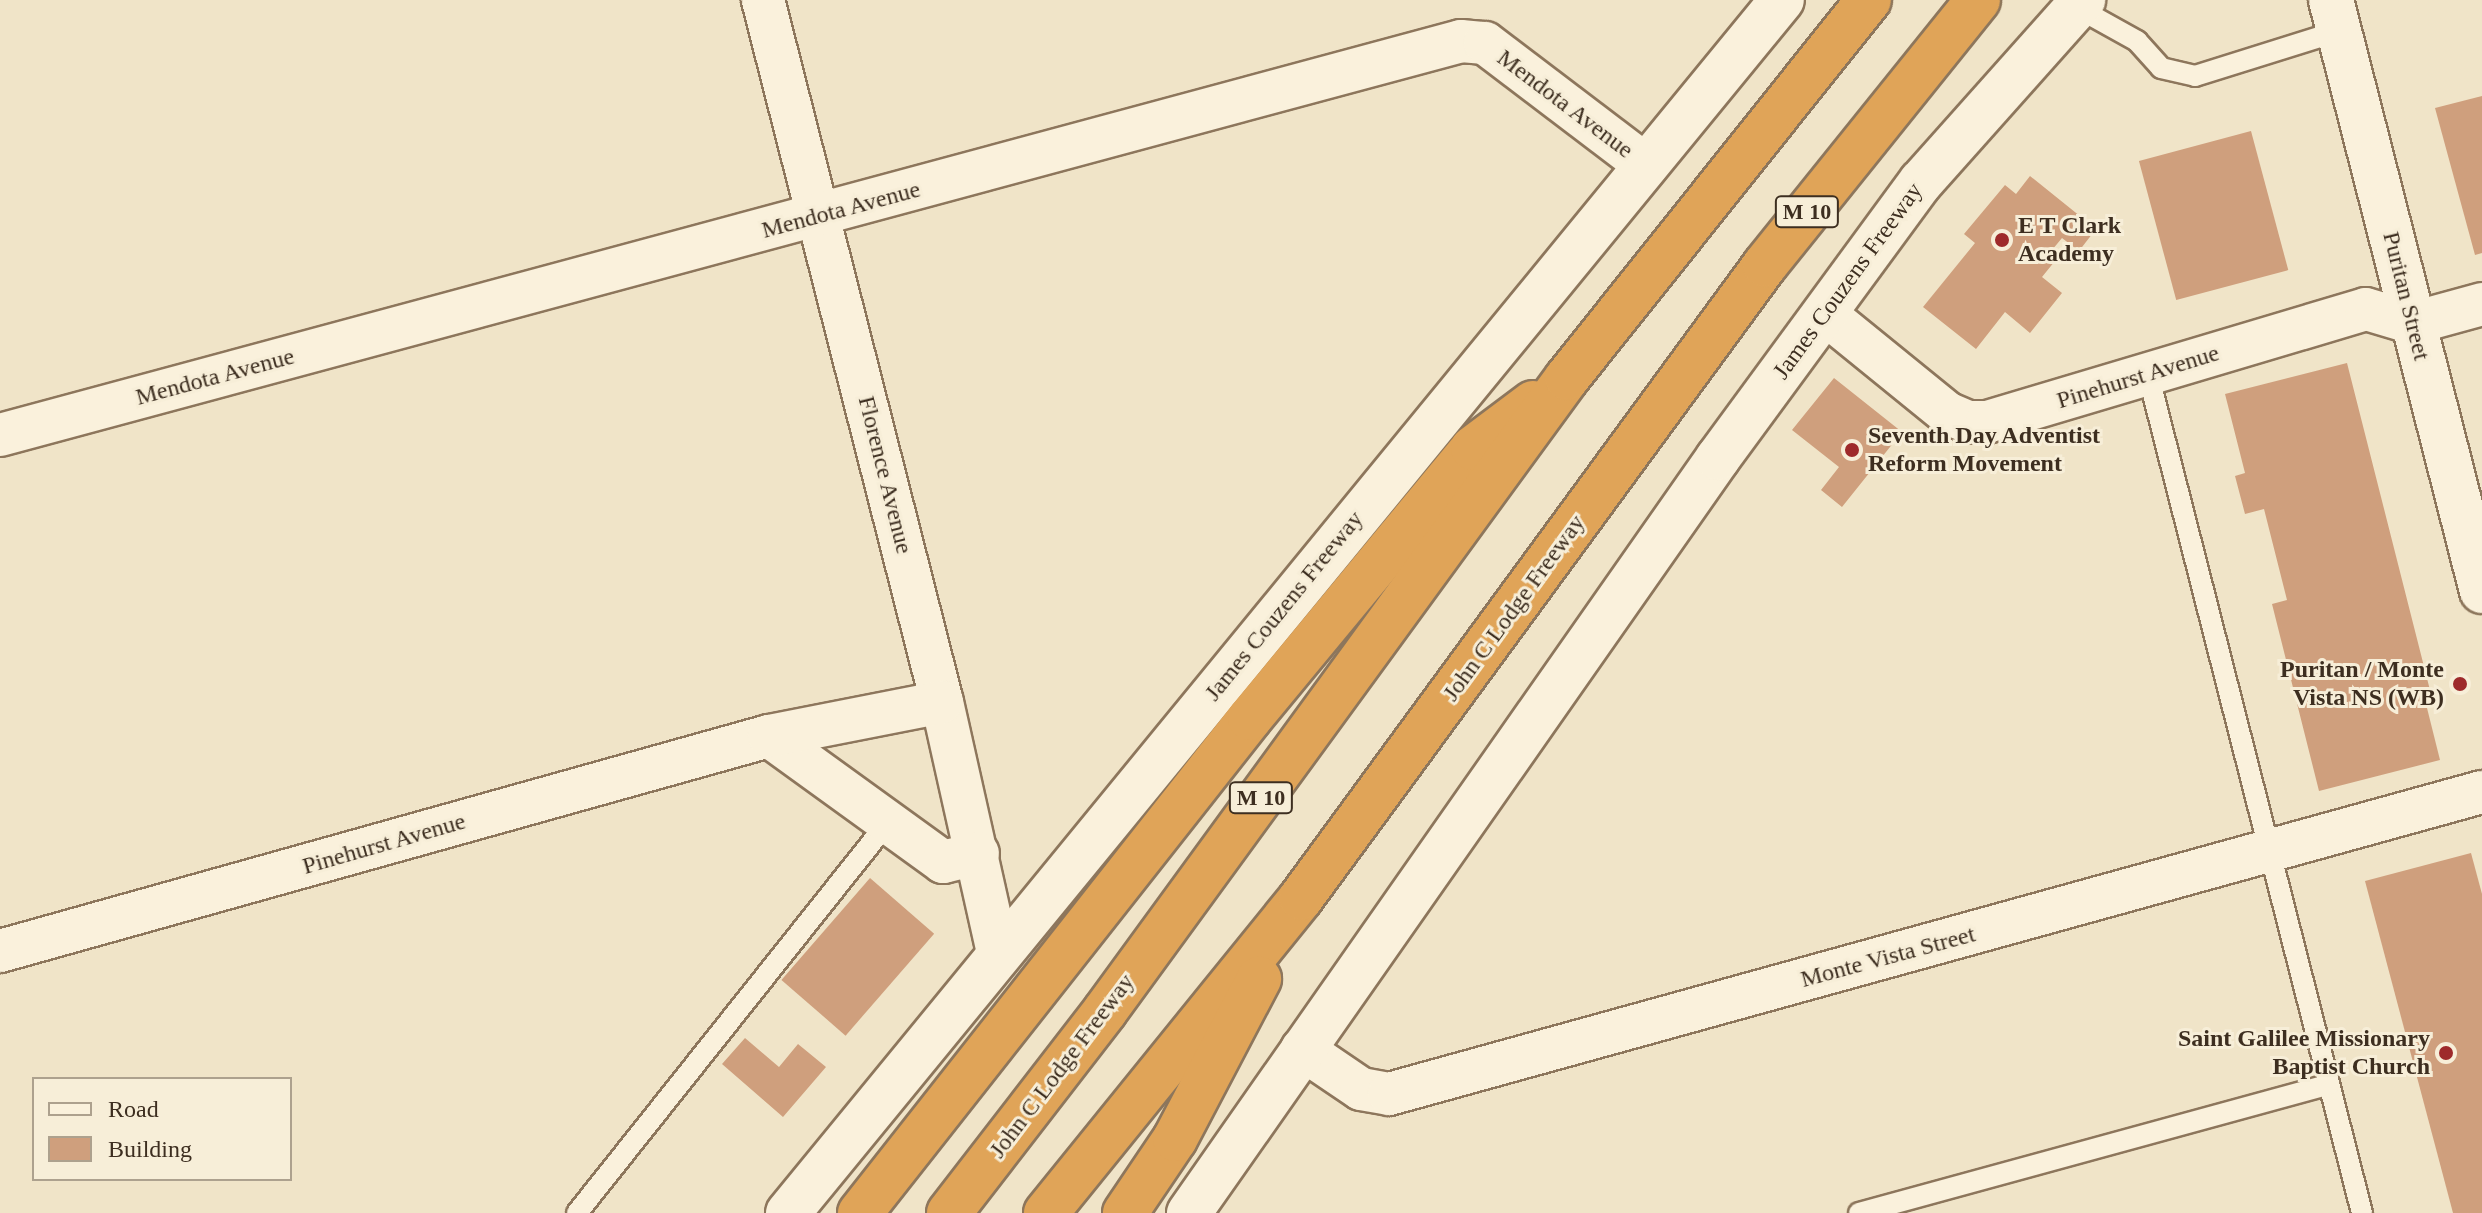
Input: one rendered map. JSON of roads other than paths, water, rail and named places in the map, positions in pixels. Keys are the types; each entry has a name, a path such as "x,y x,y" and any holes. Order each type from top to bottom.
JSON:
{"highway":[{"name":"John C Lodge Freeway","path":"949,1213 1105,1011 1567,378 1869,0"},
{"name":"John C Lodge Freeway","path":"1046,1213 1301,898 1765,265 1978,0"},
{"path":"860,1213 1176,810 1473,448 1567,378"},
{"path":"1125,1213 1175,1139 1301,898"}],"main road":[{"name":"James Couzens Freeway","path":"788,1213 998,952 1782,0"},
{"name":"James Couzens Freeway","path":"1189,1213 1824,313 1921,182 2079,4"},
{"name":"Puritan Street","path":"2335,16 2482,591"}],"street":[{"name":"Florence Avenue","path":"763,0 942,702 998,952"},
{"name":"Mendota Avenue","path":"0,435 1474,40 1485,43 1647,166"},
{"path":"2413,323 2482,304"},
{"name":"Pinehurst Avenue","path":"1824,313 1947,413 1968,422 1987,422 2366,309 2413,323"},
{"name":"Pinehurst Avenue","path":"0,951 769,736 942,702"},
{"path":"769,736 943,862 978,853"},
{"name":"Monte Vista Street","path":"1302,1049 1361,1089 1389,1094 2482,792"}],"lane":[{"path":"2079,4 2137,41 2161,68 2195,76 2335,16"},
{"path":"2148,374 2362,1213"},
{"path":"577,1213 888,822"},
{"path":"1859,1213 2329,1084"}],"place":[{"name":"E T Clark Academy","path":"2002,240"},
{"name":"Seventh Day Adventist Reform Movement","path":"1852,450"},
{"name":"Puritan / Monte Vista NS (WB)","path":"2460,684"},
{"name":"Saint Galilee Missionary Baptist Church","path":"2446,1053"}]}
